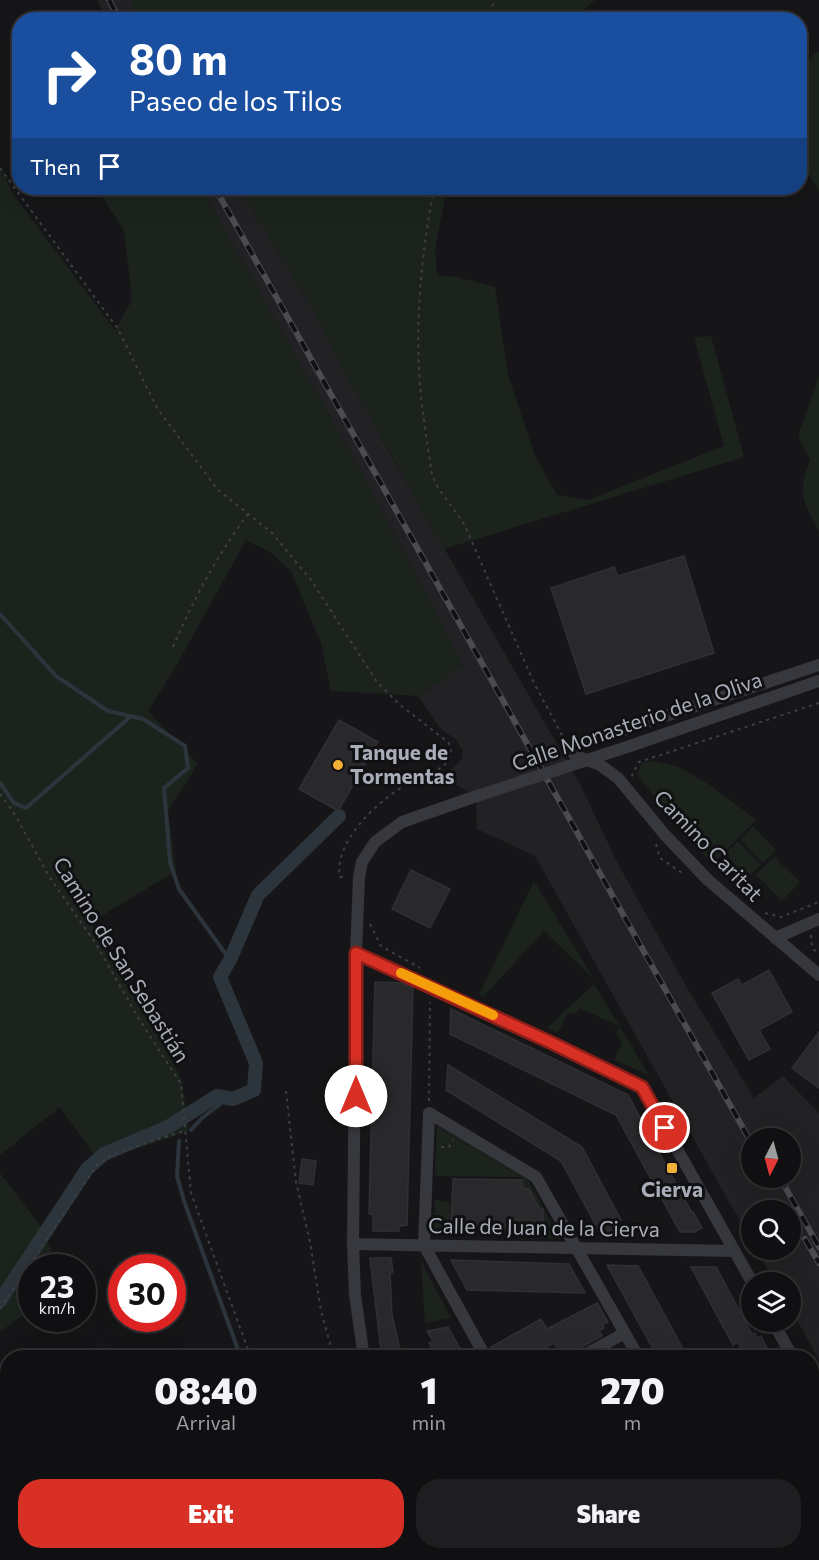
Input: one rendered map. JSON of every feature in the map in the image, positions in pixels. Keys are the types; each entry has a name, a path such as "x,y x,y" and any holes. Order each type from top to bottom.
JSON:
{"street":[{"path":"569,748 819,665"},
{"name":"Calle Monasterio de la Oliva","path":"363,1350 355,1295 353,1244 356,953 359,877 362,862 375,842 402,822 819,681"},
{"name":"Camino Caritat","path":"569,748 576,756 600,765 618,778 653,822 708,880 819,975"},
{"path":"775,938 819,919"},
{"path":"356,953 642,1087 747,1272"},
{"path":"482,1350 424,1245 429,1110 536,1177 635,1350"},
{"name":"Calle de Juan de la Cierva","path":"353,1244 735,1251"},
{"path":"779,1332 789,1350"},
{"path":"594,1350 625,1333"}],"path":[{"path":"0,168 12,184"},
{"path":"20,195 118,329 157,408 217,489 272,533 311,580 376,682 399,704 449,743 450,758 438,770 406,784 384,800 353,833 345,845 338,866 340,877 359,877"},
{"path":"433,195 423,266 418,334 420,376 432,475 437,486 464,524 534,683 569,748"},
{"path":"173,647 193,601 231,537 248,514"},
{"path":"639,783 632,775 639,762 819,703"},
{"name":"Camino de San Sebastián","path":"0,794 14,813 50,878 96,944 139,1020 181,1084 191,1193 248,1350"},
{"path":"762,912 781,917 819,902"},
{"path":"819,932 811,935 812,948 819,954"},
{"path":"429,1110 430,1002"},
{"path":"286,1091 296,1182 310,1242 321,1311 332,1350"},
{"path":"0,1308 97,1165 113,1154 185,1131"},
{"path":"435,1146 449,1147 456,1136"}],"shaded area":[{"path":"97,0 130,0 137,12 103,12"},
{"path":"130,0 595,0 581,12 137,12"},
{"path":"819,51 819,191 807,171 807,60"},
{"path":"0,166 12,195 115,330 132,300 124,230 101,195 205,195 368,484 463,665 418,696 331,691 321,643 291,571 270,552 246,540 176,666 148,711 198,764 168,810 176,871 91,922 141,1000 182,1081 189,1131 99,1161 60,1107 0,1155"},
{"path":"205,195 243,195 309,303 386,447 581,786 618,864 686,986 754,1098 783,1076 819,1113 819,1350 814,1350 801,1327 801,1272 769,1272 762,1260 801,1260 801,1200 741,1200 741,1223 535,856 477,829 476,797 441,775 451,770 462,759 463,751 456,740 440,728 418,696 463,665 368,484"},
{"path":"243,195 446,195 435,248 437,275 457,277 495,287 508,375 535,456 557,495 588,500 724,446 694,337 711,336 744,457 444,549 335,355 309,303"},
{"path":"819,376 819,532 804,497 804,481 810,460 798,436"},
{"path":"654,761 679,767 710,785 756,820 712,864 670,817 637,775 642,763"},
{"path":"753,826 776,850 763,863 740,839"},
{"path":"738,841 761,865 748,877 725,854"},
{"path":"774,857 800,882 782,901 756,875"},
{"path":"534,881 594,979 544,931 483,997 479,995"},
{"path":"594,984 649,1075 614,1060 622,1043 616,1033 619,1026 579,1008 576,1014 568,1013 558,1033 547,1028"},
{"path":"437,1126 528,1180 560,1239 536,1238 536,1231 543,1230 543,1209 540,1209 529,1188 522,1188 522,1177 435,1176"},
{"path":"0,1173 41,1227 53,1254 18,1254 18,1319 0,1332"},
{"path":"435,1200 450,1202 450,1227 456,1228 455,1235 438,1235 434,1232"},
{"path":"421,1261 451,1318 425,1323"}],"building":[{"path":"684,556 714,653 586,694 551,588 614,567 618,576"},
{"name":"Tanque de Tormentas","path":"339,720 378,742 338,811 299,789"},
{"path":"411,870 450,889 430,928 392,909"},
{"path":"769,970 792,1012 759,1030 770,1049 749,1060 712,993 738,979 742,985"},
{"path":"375,982 401,983 413,988 407,1225 399,1226 399,1231 373,1231 373,1215 369,1214"},
{"path":"451,1009 628,1095 702,1228 695,1232 680,1232 616,1115 450,1034"},
{"path":"819,1032 819,1088 792,1068"},
{"path":"448,1065 582,1147 621,1220 617,1222 622,1231 599,1231 561,1161 446,1090"},
{"path":"302,1159 316,1161 313,1185 299,1183"},
{"path":"453,1179 522,1180 522,1188 529,1189 540,1210 543,1209 543,1230 451,1227"},
{"path":"370,1258 391,1258 393,1272 390,1273 392,1315 400,1350 381,1350"},
{"path":"451,1260 569,1264 585,1293 467,1290"},
{"path":"607,1265 638,1266 684,1350 654,1350"},
{"path":"691,1267 716,1267 741,1314 741,1332 755,1333 757,1338 761,1336 768,1350 742,1350 738,1342 733,1345"},
{"path":"597,1303 608,1322 602,1325 604,1328 599,1331 602,1336 577,1350 572,1350 570,1347 558,1350 554,1343 541,1350 493,1350 491,1347 541,1319 547,1329"},
{"path":"448,1327 461,1350 433,1350 429,1343 433,1341 427,1331"}],"waterway":[{"path":"0,614 56,676 108,711 143,719 185,746 188,768 164,788 170,862 179,889 230,960"},
{"path":"0,783 14,803 26,808 130,717"},
{"path":"0,1301 87,1169 104,1154 168,1127 217,1096 233,1099 254,1090 256,1063 220,977 230,960 258,895 339,816"},
{"path":"191,1130 202,1118 228,1098"},
{"path":"179,1141 177,1176 184,1201 238,1350"}],"railway":[{"path":"109,0 116,12"},
{"path":"219,195 743,1128"},
{"path":"786,1188 819,1247"},
{"path":"805,1239 819,1263"}],"slow traffic":[{"path":"401,973 493,1015"}],"place":[{"name":"Tanque de Tormentas","path":"338,765"},
{"name":"Cierva","path":"672,1168"}],"route":[{"path":"356,1096 356,953 642,1087 665,1128"}]}
